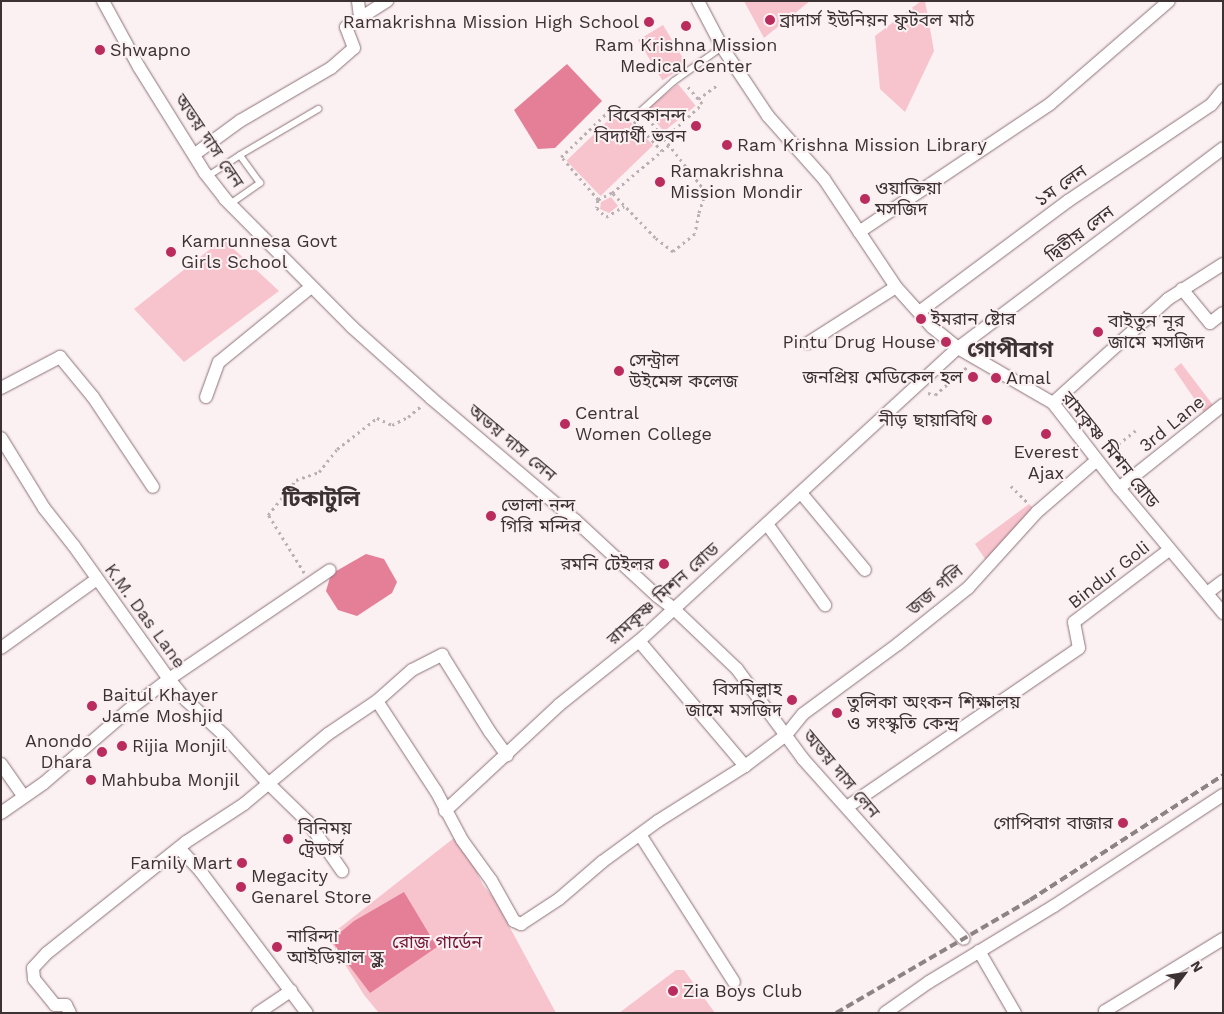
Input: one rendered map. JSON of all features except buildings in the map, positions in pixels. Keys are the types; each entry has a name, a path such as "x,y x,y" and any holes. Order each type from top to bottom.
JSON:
{"street":[{"path":"358,1 360,18"},
{"path":"194,154 240,121 331,68 354,48 346,27 387,1"},
{"name":"রামকৃষ্ণ মিশন রোড","path":"698,1 722,47 768,116 824,179 896,286 932,327 958,348 1053,403 1169,550 1223,613"},
{"path":"859,232 1050,104 1169,1"},
{"name":"অভয় দাস লেন","path":"107,2 139,66 208,176 230,204 311,287 431,398 503,457 674,608 737,669 803,759 964,939"},
{"name":"১ম লেন","path":"919,312 1068,201 1211,105 1223,90"},
{"name":"দ্বিতীয় লেন","path":"914,390 958,348 1223,148"},
{"path":"1053,403 1168,299 1223,264"},
{"path":"808,343 896,286"},
{"path":"206,397 219,362 311,287"},
{"path":"1182,289 1210,323 1223,314"},
{"path":"1,388 60,357 93,396 153,487"},
{"name":"রামকৃষ্ণ মিশন রোড","path":"445,811 559,705 639,641 914,390"},
{"name":"3rd Lane","path":"1119,488 1223,405"},
{"name":"K.M. Das Lane","path":"1,438 44,508 98,579 169,679 186,700 225,736 268,783 308,822 342,871"},
{"name":"জজ গলি","path":"445,811 462,840 491,880 514,921 521,924 559,900 602,862 641,836 658,821 689,803 713,784 745,766 786,735 803,714 898,644 968,588 1037,512 1097,460"},
{"path":"801,493 865,570"},
{"path":"767,524 825,605"},
{"name":"Bindur Goli","path":"847,807 1079,648 1074,622 1169,550"},
{"path":"1,813 44,783 169,679 330,570"},
{"path":"1,648 98,579"},
{"path":"1207,593 1223,581"},
{"path":"639,641 745,766"},
{"path":"70,1013 66,1005 55,1005 34,978 32,968 47,953 179,848 244,804 328,734 377,701 412,670 442,655 490,732 507,754"},
{"path":"377,701 436,791 445,811"},
{"path":"1,764 24,797"},
{"path":"885,1013 979,951 1054,906 1223,795"},
{"path":"641,836 734,982"},
{"path":"179,848 202,872 307,1013"},
{"path":"1106,1013 1105,1011 1223,939"},
{"path":"979,951 1015,1013"},
{"path":"258,1013 291,991"}],"lane":[{"path":"642,110 679,77 722,47"},
{"path":"208,176 240,155 318,110"},
{"path":"230,204 260,183 240,155"}],"path":[{"path":"664,139 702,104 679,77"},
{"path":"698,99 717,85"},
{"path":"624,206 606,217 597,208 598,200 561,157 614,106 621,107 662,151"},
{"path":"612,194 655,238 673,252 695,234 698,214 706,192 642,110"},
{"path":"598,200 612,194 668,145"},
{"path":"914,390 935,395 968,367"},
{"path":"310,583 268,515 296,480 319,472 337,449 377,418 392,425 408,417 431,398"},
{"path":"1097,460 1136,430"},
{"path":"1011,486 1037,512"}],"green space":[{"name":"ব্রাদার্স ইউনিয়ন ফুটবল মাঠ","path":"744,1 810,1 764,38"},
{"path":"921,1 925,1 934,51 905,112 880,89 875,36"},
{"path":"663,25 687,65 662,80 638,40"},
{"path":"678,84 696,106 664,132 646,110"},
{"path":"619,110 653,145 601,196 566,161"},
{"path":"611,197 618,206 609,213 600,209 601,202"},
{"path":"223,239 279,291 184,362 134,309"},
{"path":"1181,363 1213,405 1204,413 1174,369"},
{"path":"1029,504 1037,512 989,565 975,544"},
{"name":"রোজ গার্ডেন","path":"459,834 483,885 494,898 556,1013 379,1013 364,995 328,937"},
{"name":"Zia Boys Club","path":"676,970 684,970 715,1013 619,1013"}],"shaded area":[{"path":"567,64 602,101 555,148 538,149 514,110"},
{"path":"366,554 384,559 397,582 392,593 357,616 338,610 326,591 331,574"},
{"path":"404,892 437,947 370,993 338,951 332,939 354,921"}],"railway":[{"path":"836,1013 1030,900 1223,775"}],"place":[{"name":"ব্রাদার্স ইউনিয়ন ফুটবল মাঠ","path":"770,20"},
{"name":"Ramakrishna Mission High School","path":"649,22"},
{"name":"Ram Krishna Mission Medical Center","path":"686,26"},
{"name":"Shwapno","path":"100,50"},
{"name":"বিবেকানন্দ বিদ্যার্থী ভবন","path":"696,126"},
{"name":"Ram Krishna Mission Library","path":"727,145"},
{"name":"Ramakrishna Mission Mondir","path":"660,182"},
{"name":"ওয়াক্তিয়া মসজিদ","path":"865,199"},
{"name":"Kamrunnesa Govt Girls School","path":"171,252"},
{"name":"ইমরান ষ্টোর","path":"921,319"},
{"name":"বাইতুন নূর জামে মসজিদ","path":"1098,332"},
{"name":"Pintu Drug House","path":"946,342"},
{"name":"সেন্ট্রাল উইমেন্স কলেজ","path":"619,371"},
{"name":"জনপ্রিয় মেডিকেল হল","path":"973,377"},
{"name":"Amal","path":"996,378"},
{"name":"নীড় ছায়াবিথি","path":"987,420"},
{"name":"Central Women College","path":"565,424"},
{"name":"Everest Ajax","path":"1046,434"},
{"name":"ভোলা নন্দ গিরি মন্দির","path":"491,516"},
{"name":"রমনি টেইলর","path":"664,564"},
{"name":"বিসমিল্লাহ জামে মসজিদ","path":"792,700"},
{"name":"Baitul Khayer Jame Moshjid","path":"92,706"},
{"name":"তুলিকা অংকন শিক্ষালয় ও সংস্কৃতি কেন্দ্র","path":"837,713"},
{"name":"Rijia Monjil","path":"122,746"},
{"name":"Anondo Dhara","path":"102,752"},
{"name":"Mahbuba Monjil","path":"91,780"},
{"name":"গোপিবাগ বাজার","path":"1123,823"},
{"name":"বিনিময় ট্রেডার্স","path":"288,839"},
{"name":"Family Mart","path":"242,863"},
{"name":"Megacity Genarel Store","path":"241,887"},
{"name":"নারিন্দা আইডিয়াল স্কুল","path":"277,947"},
{"name":"Zia Boys Club","path":"673,991"}],"district":[{"name":"গোপীবাগ","path":"1010,350"},
{"name":"টিকাটুলি","path":"321,499"}]}
